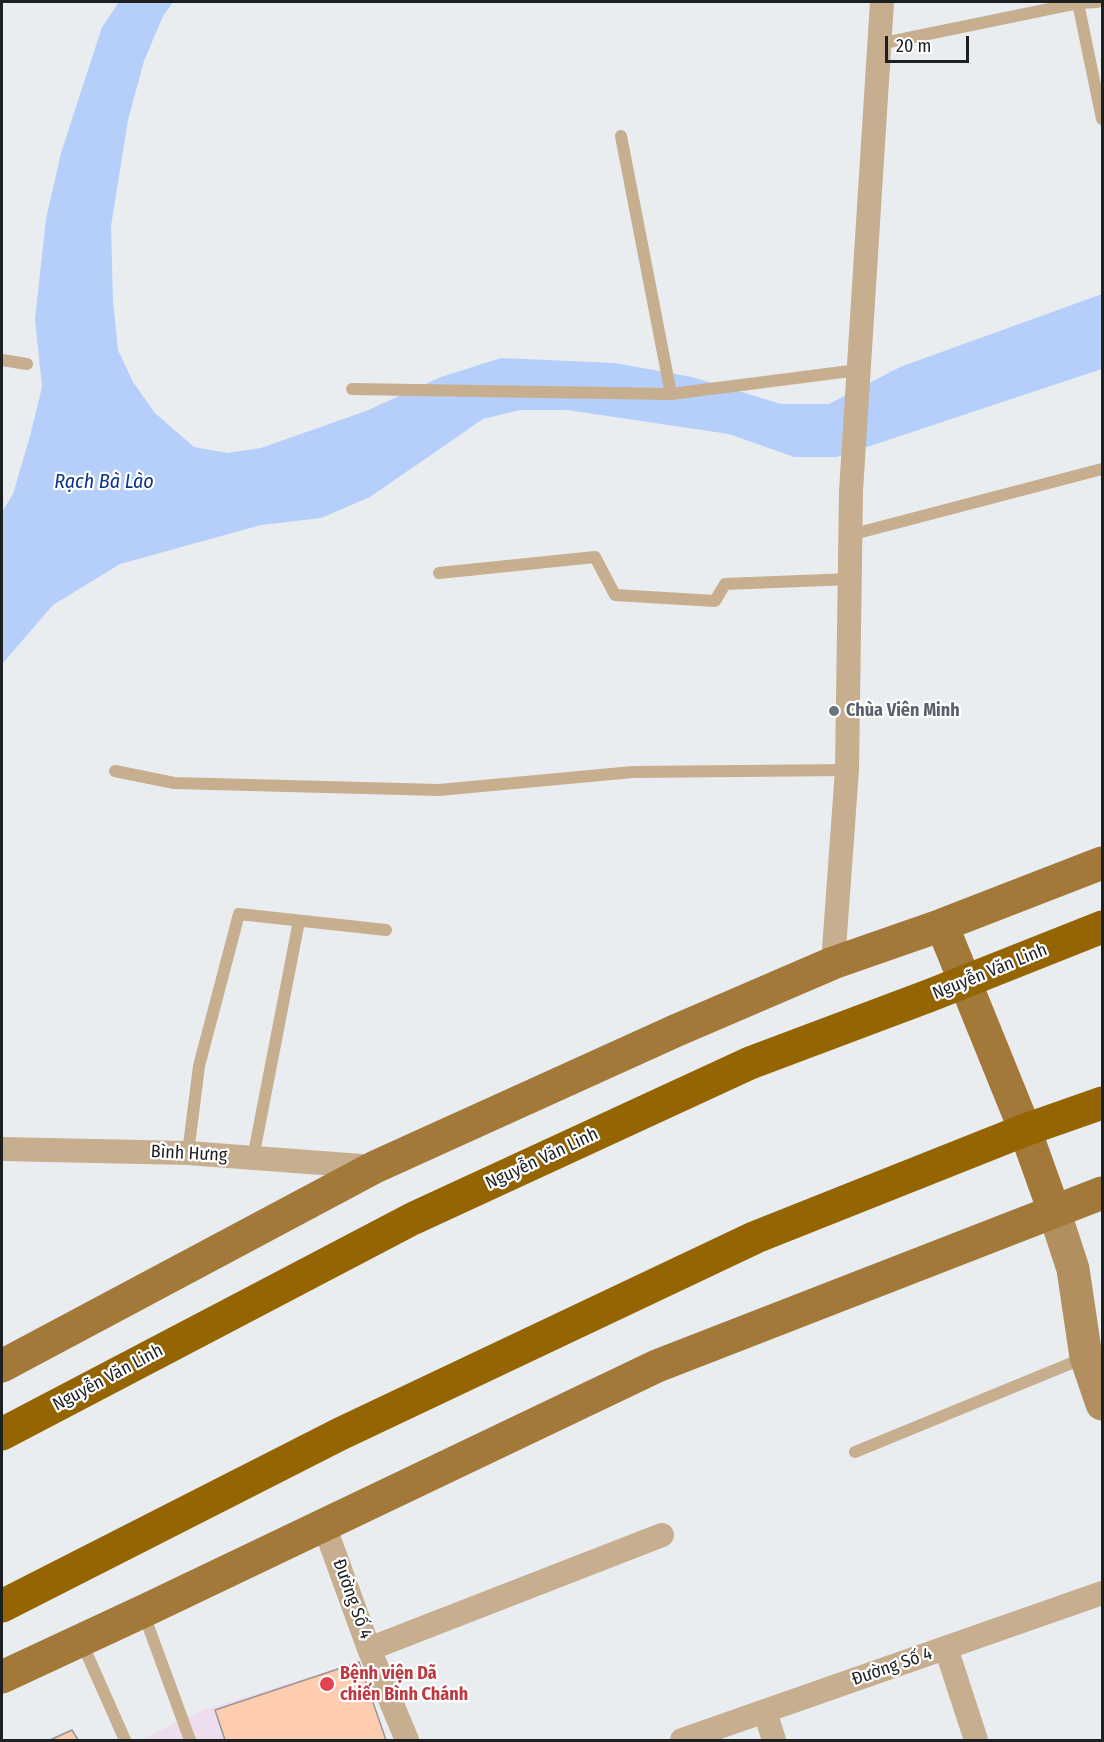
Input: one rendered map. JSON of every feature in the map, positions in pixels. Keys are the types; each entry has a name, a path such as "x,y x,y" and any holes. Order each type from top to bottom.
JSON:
{"highway":[{"name":"Nguyễn Văn Linh","path":"2,1434 423,1214 750,1063 965,982 1102,927"},
{"path":"2,1606 340,1434 705,1261 767,1233 1025,1130 1102,1103"}],"main road":[{"path":"2,1366 375,1167 675,1031 833,963 942,925 1102,863"},
{"path":"942,925 1025,1130 1054,1211"},
{"path":"2,1677 657,1366 1102,1193"}],"street":[{"path":"833,963 846,770 851,491 882,2"},
{"name":"Bình Hưng","path":"2,1149 188,1153 375,1167"},
{"path":"1054,1211 1073,1269 1094,1354 1102,1404"},
{"path":"1073,1269 1102,1307"},
{"name":"Đường Số 4","path":"324,1525 369,1649 407,1740"},
{"path":"369,1649 662,1535"},
{"name":"Đường Số 4","path":"682,1740 1102,1593"},
{"path":"946,1648 976,1740"},
{"path":"765,1712 774,1740"}],"lane":[{"path":"879,44 1078,3 1096,2"},
{"path":"1078,3 1102,119"},
{"path":"621,136 671,394"},
{"path":"2,360 27,364"},
{"path":"352,389 671,394 858,370"},
{"path":"850,535 1102,469"},
{"path":"439,573 595,557 615,595 715,601 725,584 851,579"},
{"path":"115,771 174,783 439,790 633,772 846,770"},
{"path":"188,1153 199,1066 238,914 386,930"},
{"path":"253,1158 299,921"},
{"path":"855,1452 1094,1354"},
{"path":"143,1612 190,1740"},
{"path":"81,1640 125,1740"}],"shaded area":[{"name":"Bệnh viện Dã chiến Bình Chánh","path":"359,1662 386,1740 140,1740 206,1709"}],"water":[{"name":"Rạch Bà Lào","path":"119,2 173,2 163,16 144,61 128,120 111,226 113,301 118,350 133,382 155,413 194,447 227,453 261,448 366,411 441,377 501,358 615,363 692,377 781,404 829,404 900,367 1102,294 1102,369 837,457 794,457 729,434 567,410 520,410 483,419 370,497 321,518 261,525 120,564 53,605 2,664 2,512 13,494 42,387 35,319 46,219 61,153 102,27"}],"building":[{"name":"Bệnh viện Dã chiến Bình Chánh","path":"359,1662 386,1740 225,1740 215,1710"},
{"path":"72,1730 78,1740 50,1740"}],"place":[{"name":"Chùa Viên Minh","path":"834,711"},
{"name":"Bệnh viện Dã chiến Bình Chánh","path":"327,1684"}]}
